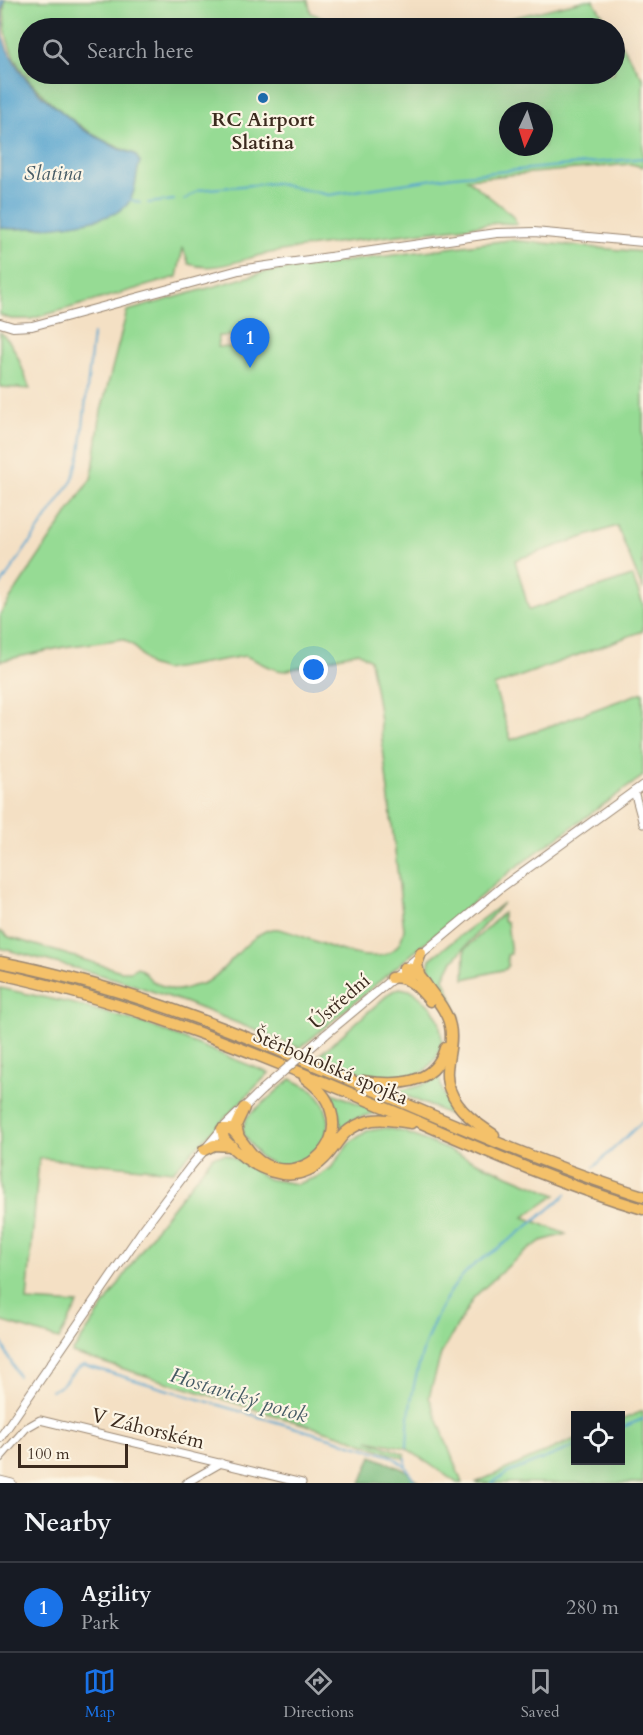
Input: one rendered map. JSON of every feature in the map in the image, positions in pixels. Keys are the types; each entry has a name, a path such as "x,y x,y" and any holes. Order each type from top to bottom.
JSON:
{"highway":[{"path":"339,1075 373,1082 400,1083 418,1079 435,1066 445,1049 445,1025 436,1007 414,978 421,953"},
{"name":"Štěrboholská spojka","path":"0,962 84,981 161,1004 257,1040 514,1149 643,1196"},
{"path":"404,968 404,973 414,978 442,1007 450,1024 451,1041 446,1073 454,1099 470,1118 514,1149"},
{"name":"Štěrboholská spojka","path":"0,974 141,1011 277,1062 564,1182 643,1209"},
{"path":"391,978 414,978"},
{"path":"204,1150 213,1144 235,1142 269,1167 283,1170 296,1169 311,1163 321,1155 328,1145 333,1120 325,1098 306,1078 277,1062"},
{"path":"235,1142 236,1125 244,1108"},
{"path":"222,1129 231,1130 235,1142 263,1169 275,1174 307,1171 329,1154 343,1135 366,1122 390,1120 437,1130"}],"street":[{"path":"0,323 13,327 32,326 239,270 497,233 534,232 643,242"},
{"name":"Ústřední","path":"0,1438 142,1231 222,1129 262,1090 421,953 502,887 643,785"},
{"path":"634,791 643,824"},
{"name":"V Záhorském","path":"0,1458 26,1428 40,1420 302,1483"},
{"path":"186,1483 221,1463"},
{"path":"0,1480 12,1483"}],"green space":[{"path":"5,0 308,0 311,13 323,18 18,18 18,63 9,45 4,16"},
{"path":"593,0 605,18 511,18"},
{"path":"625,50 643,79 643,167 631,164 467,179 512,215 517,224 498,223 327,244 270,253 210,267 189,264 183,248 177,277 31,319 11,319 0,315 0,228 67,225 104,217 127,204 131,199 136,180 135,154 101,139 52,103 32,84 625,84"},
{"path":"509,240 643,252 643,590 617,526 515,560 529,610 632,576 643,604 643,631 494,686 511,740 643,692 643,776 512,870 300,1048 187,1003 116,979 0,948 0,931 9,937 121,971 131,971 137,967 154,982 177,990 210,980 251,941 269,930 278,929 350,953 369,956 385,955 397,946 404,929 378,705 370,660 358,652 284,671 245,656 164,670 149,665 134,646 123,639 64,647 0,661 0,614 92,477 101,411 127,311 265,272","holes":["218,336 245,336 245,348 218,347"]},
{"path":"0,332 15,351 30,389 0,387"},
{"path":"503,903 452,962 444,978 460,1019 448,1001 444,1003 434,987 429,972 430,959"},
{"path":"503,913 503,921 507,922 511,954 507,955 508,966 506,969 464,979 465,949"},
{"path":"0,966 72,983 174,1014 288,1058 285,1061 145,1008 0,970"},
{"path":"0,988 74,1004 146,1024 269,1073 173,1171 39,1158 27,1301 78,1304 59,1339 0,1321"},
{"path":"400,988 413,991 432,1008 439,1020 442,1040 440,1049 437,1057 425,1071 412,1077 376,1079 318,1056 391,992"},
{"path":"439,1072 445,1097 460,1119 395,1091 424,1084"},
{"path":"291,1079 313,1090 324,1104 329,1120 324,1144 314,1156 293,1165 275,1165 260,1157 244,1135 243,1127 247,1117"},
{"path":"330,1092 376,1111 354,1119 340,1129 339,1114"},
{"path":"386,1128 404,1132 556,1195 524,1217 566,1234 541,1241 516,1259 474,1297 441,1354 429,1397 462,1483 457,1483 406,1448 368,1440 405,1454 405,1459 352,1439 72,1353 159,1224 213,1156 226,1154 268,1179 297,1184 317,1177 331,1168 350,1142 367,1131"},
{"path":"643,1411 643,1483 475,1483 571,1441 571,1465 625,1465 625,1418"},
{"path":"372,1456 407,1471 419,1483 361,1483"}],"water":[{"name":"Slatina","path":"0,0 5,0 2,11 3,36 7,49 18,67 18,84 31,84 84,130 117,148 135,154 140,162 130,201 117,212 86,222 66,225 0,228"}],"waterway":[{"path":"184,200 199,190 274,183 329,195 454,176 643,158"},
{"path":"129,199 140,203"},
{"path":"148,203 174,200"},
{"name":"Hostavický potok","path":"0,586 72,481 80,454 93,334"},
{"path":"594,1167 643,1121"},
{"path":"407,1447 411,1402 422,1355 430,1332 451,1290 473,1266 533,1222 566,1194"},
{"name":"Hostavický potok","path":"0,1339 18,1376"},
{"name":"Hostavický potok","path":"51,1391 84,1365 391,1456 406,1467 416,1483"},
{"path":"625,1426 643,1419"},
{"path":"491,1483 508,1473 571,1448"},
{"name":"Hostavický potok","path":"406,1458 406,1467"}],"place":[{"name":"RC Airport Slatina","path":"263,98"},
{"name":"Agility","path":"250,368"}]}
